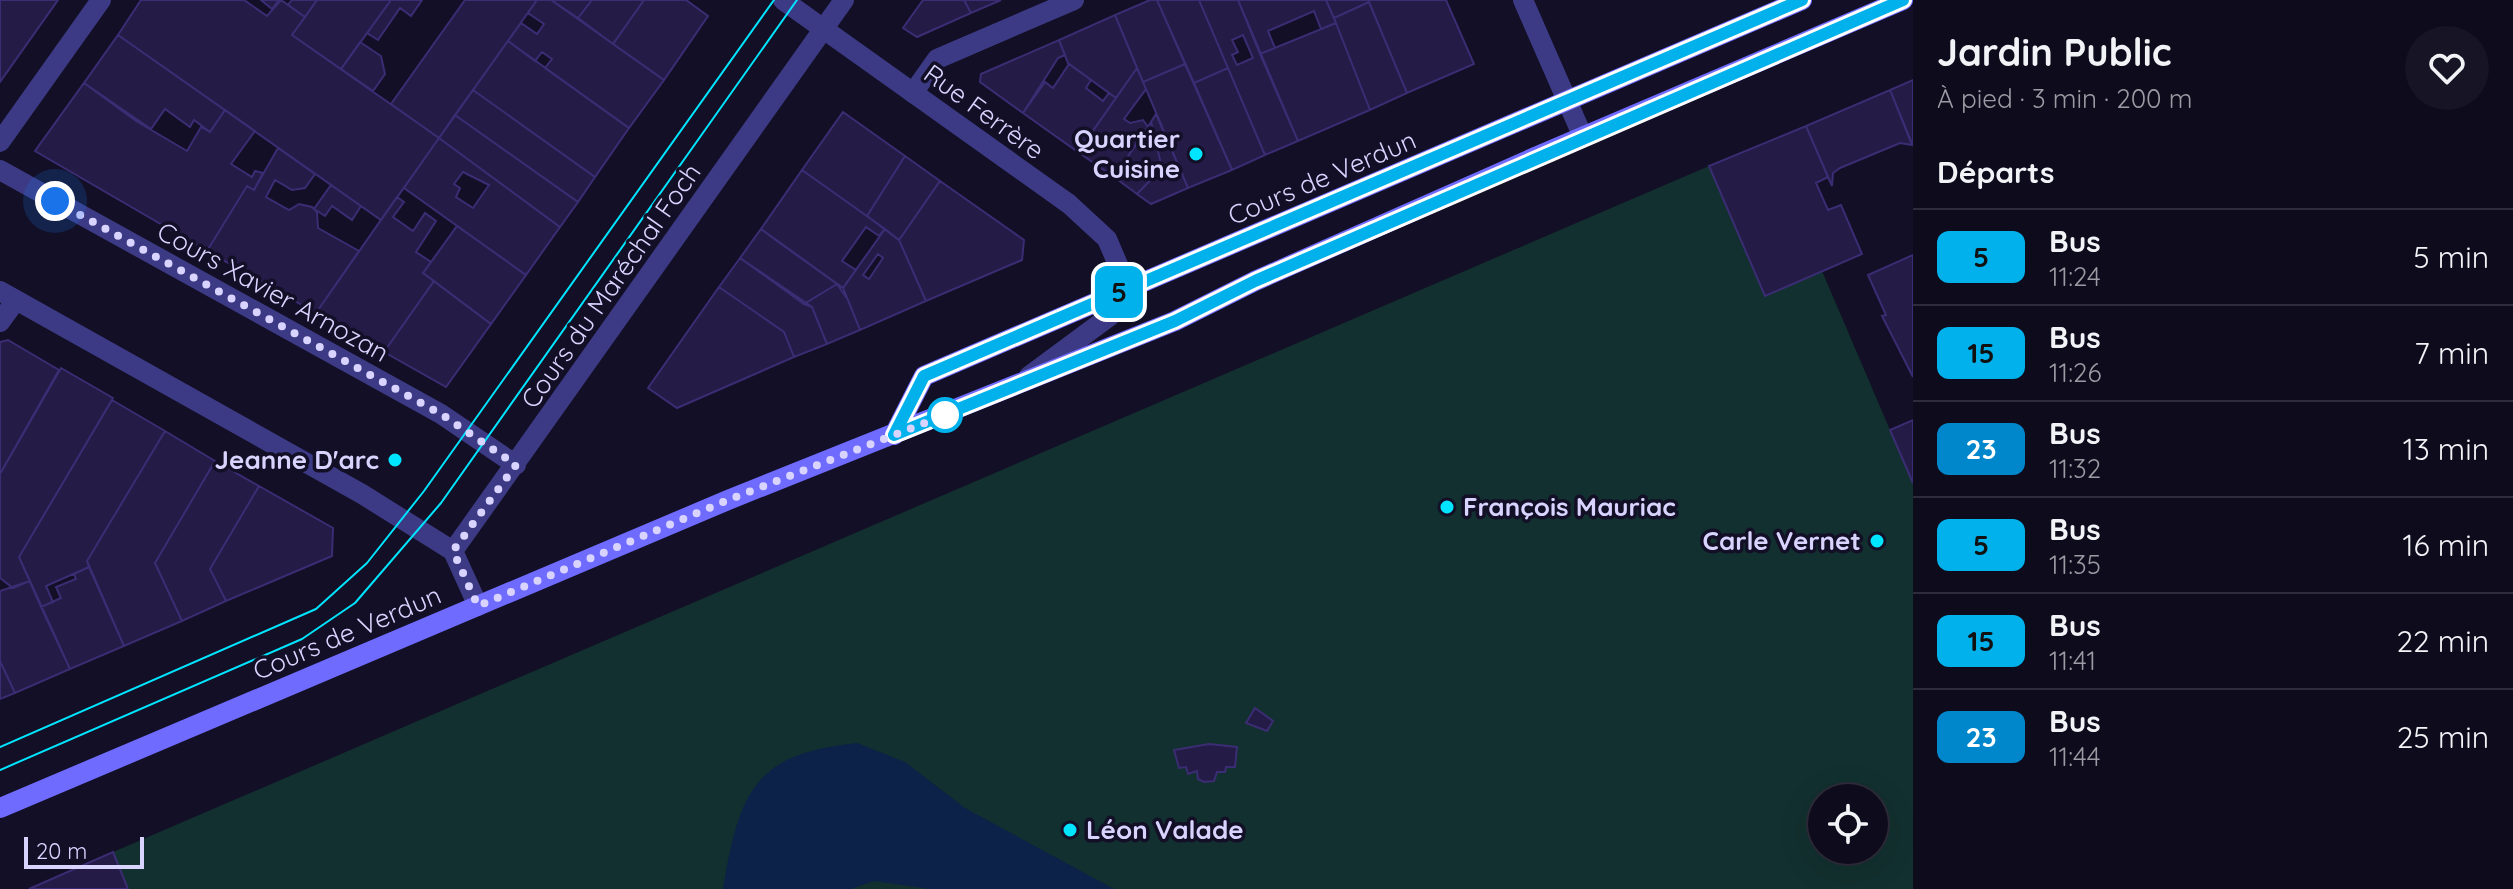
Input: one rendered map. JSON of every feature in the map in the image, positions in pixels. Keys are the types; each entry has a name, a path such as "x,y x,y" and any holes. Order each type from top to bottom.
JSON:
{"main road":[{"name":"Cours de Verdun","path":"894,435 924,376 1802,0"},
{"name":"Cours de Verdun","path":"0,808 478,606 1175,321 1255,281 1903,0"}],"street":[{"path":"0,142 101,0"},
{"name":"Rue Ferrère","path":"783,0 1079,213 1107,239 1128,288"},
{"name":"Cours du Maréchal Foch","path":"453,551 844,0"},
{"path":"913,93 937,59 1074,0"},
{"path":"1523,0 1583,137"},
{"name":"Cours Xavier Arnozan","path":"0,170 441,414 516,465"},
{"path":"1016,386 1110,316 1126,299 1128,288"},
{"path":"0,322 8,296 362,494 453,551 478,606"}],"green space":[{"path":"1709,166 1768,294 1822,271 1890,430 1913,420 1913,889 128,889 113,852"}],"water":[{"path":"857,743 905,762 965,808 1114,889 930,889 874,881 851,889 723,889 736,828 757,784 773,769 794,757 822,748"}],"building":[{"path":"0,0 58,0 0,82"},
{"path":"141,0 244,0 267,16 281,0 305,17 292,35 439,138 381,220 118,35"},
{"path":"261,0 279,0 272,9"},
{"path":"292,0 317,0 305,17 288,5"},
{"path":"317,0 391,0 341,69 292,35"},
{"path":"391,0 422,0 411,16 400,8 378,40 367,33"},
{"path":"465,0 537,0 439,138 391,104"},
{"path":"537,0 551,0 664,80 629,128 545,68 552,59 542,52 535,61 508,41 521,23 537,34 544,24 528,13"},
{"path":"551,0 592,0 578,18"},
{"path":"592,0 644,0 613,44 578,18"},
{"path":"644,0 686,0 708,16 664,80 613,44"},
{"path":"923,0 964,0 971,13 917,37 903,28"},
{"path":"964,0 1001,0 971,13"},
{"path":"1157,0 1185,64 1143,82 1115,15"},
{"path":"1157,0 1199,0 1228,68 1194,83"},
{"path":"1199,0 1238,0 1298,141 1265,155","holes":["1243,35 1253,58 1237,65 1232,55 1238,52 1232,40"]},
{"path":"1238,0 1326,0 1336,23 1321,29 1314,11 1268,31 1275,48 1260,54"},
{"path":"1326,0 1368,0 1369,2 1334,18"},
{"path":"1368,0 1446,0 1474,64 1407,93"},
{"path":"1369,2 1407,93 1370,110 1334,18"},
{"path":"1115,15 1137,68 1116,98 1068,63 1059,40"},
{"path":"1336,23 1370,110 1298,141 1260,54"},
{"path":"118,35 225,110 210,132 194,120 190,127 165,109 151,129 84,83"},
{"path":"1059,40 1065,55 1058,58 1023,113 980,82 981,74"},
{"path":"508,41 629,128 595,177 473,90"},
{"path":"360,42 381,56 385,74 373,91 341,69"},
{"path":"1069,64 1091,80 1086,88 1103,101 1109,93 1116,98 1078,152 1023,113 1045,82 1053,88"},
{"path":"1185,64 1232,170 1188,188 1143,82"},
{"path":"1137,68 1146,89 1124,119 1130,123 1143,120 1148,127 1114,177 1078,152"},
{"path":"1228,68 1265,155 1232,170 1194,83"},
{"path":"1913,80 1913,146 1890,90"},
{"path":"84,83 136,121 187,151 201,127 210,132 225,110 255,131 231,164 252,177 255,171 263,173 254,190 247,186 207,251 35,151"},
{"path":"473,90 595,177 578,202 455,115"},
{"path":"1890,90 1912,145 1900,143 1840,168 1833,173 1832,186 1806,126"},
{"path":"843,112 905,156 867,216 802,170"},
{"path":"1156,114 1188,188 1151,204 1137,194 1162,168 1151,122"},
{"path":"455,115 578,202 560,227 439,138"},
{"path":"1151,122 1162,168 1137,194 1114,177"},
{"path":"1806,126 1828,177 1816,183 1828,210 1841,205 1862,254 1765,296 1709,166"},
{"path":"439,138 560,227 526,275 404,188","holes":["463,172 489,185 473,208 456,197 460,188 454,184"]},
{"path":"278,148 315,174 305,188 292,190 275,180 266,197 289,210 299,204 312,207 317,212 318,228 359,251 316,313 207,251 247,186 254,190"},
{"path":"905,156 940,181 899,240 867,216"},
{"path":"802,170 885,229 879,236 866,227 842,261 856,270 843,288 761,229"},
{"path":"940,181 1024,240 1022,260 926,301 899,240"},
{"path":"331,185 361,206 352,220 332,206 325,216 314,209"},
{"path":"397,197 404,202 393,217 413,231 425,213 436,221 416,252 431,262 423,273 434,281 384,352 316,313"},
{"path":"457,226 526,275 491,324 423,273"},
{"path":"761,229 837,284 804,304 740,258"},
{"path":"885,229 899,240 926,301 860,330 843,288","holes":["878,254 883,258 869,279 863,275"]},
{"path":"1913,255 1913,377 1882,316 1886,315 1868,275"},
{"path":"740,258 812,307 827,344 794,357 784,332 719,287"},
{"path":"434,281 491,324 446,387 384,352"},
{"path":"837,284 848,300 860,330 827,344 812,307 804,304"},
{"path":"719,287 784,332 794,357 677,408 648,388"},
{"path":"8,340 59,370 0,474 0,342"},
{"path":"61,368 113,398 19,557 30,581 13,588 0,578 0,474"},
{"path":"112,400 165,431 87,561 89,567 46,586 53,602 41,607 19,557"},
{"path":"1913,420 1913,483 1890,430"},
{"path":"165,431 215,461 155,563 182,621 124,646 87,561"},
{"path":"215,461 259,486 210,569 226,601 182,621 155,563"},
{"path":"259,486 333,528 332,556 226,601 210,569"},
{"path":"89,567 124,646 70,669 41,607 61,598 56,587 76,579 74,574"},
{"path":"30,581 70,669 15,693 0,661 0,591"},
{"path":"0,661 15,693 0,699"},
{"path":"1255,708 1273,721 1267,731 1246,723"},
{"path":"1209,744 1237,747 1235,767 1226,767 1225,772 1217,772 1214,781 1204,782 1198,779 1197,771 1188,774 1186,767 1179,768 1174,750"},
{"path":"113,852 128,889 29,889"}],"tram line":[{"path":"0,747 316,609 367,563 424,491 774,0"},
{"path":"0,770 302,639 355,603 441,503 797,0"}],"bus line":[{"name":"5","path":"1802,0 924,376 894,435 1175,321 1255,281 1533,158 1903,0"}],"place":[{"name":"Quartier Cuisine","path":"1196,154"},
{"name":"Jeanne D'arc","path":"395,460"},
{"name":"François Mauriac","path":"1447,507"},
{"name":"Carle Vernet","path":"1877,541"},
{"name":"Léon Valade","path":"1070,830"}],"route":[{"path":"55,201 441,414 516,465 453,551 478,606 728,500 945,415"}]}
